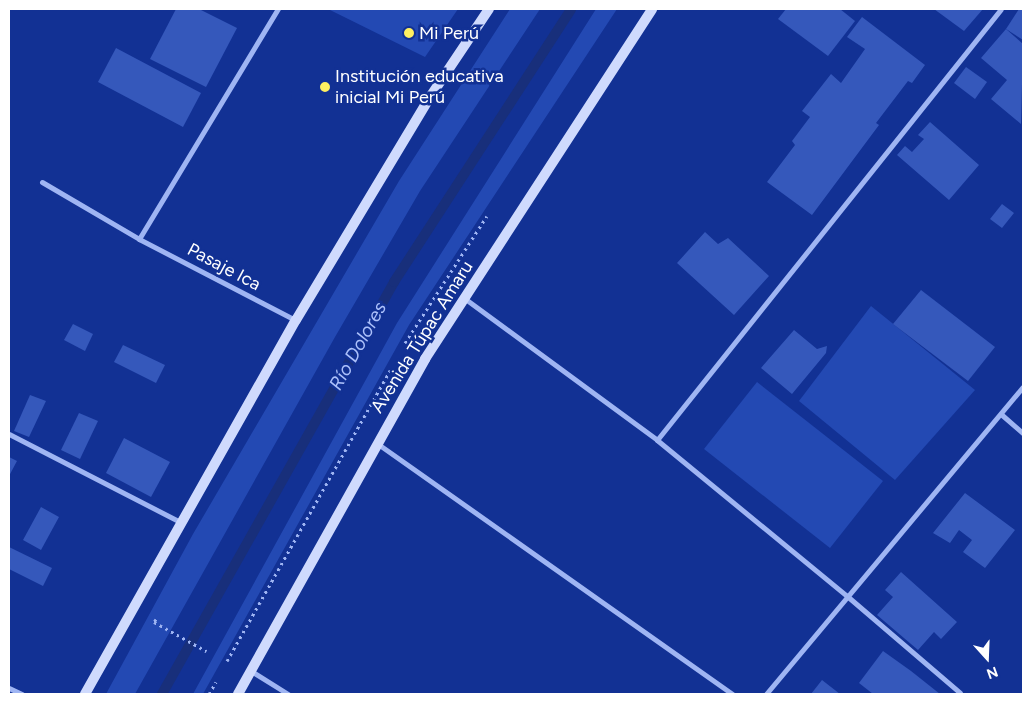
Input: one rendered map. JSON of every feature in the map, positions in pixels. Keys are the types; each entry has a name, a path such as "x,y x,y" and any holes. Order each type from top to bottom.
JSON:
{"street":[{"path":"139,239 278,9"},
{"path":"85,694 180,522 296,320 430,97 489,9"},
{"name":"Avenida Túpac Amaru","path":"238,694 376,442 464,298 652,9"},
{"path":"657,440 1001,9"},
{"name":"Pasaje Ica","path":"42,182 139,239 296,320"},
{"path":"464,298 657,440 847,596 960,693"},
{"path":"766,694 1002,415 1023,387"},
{"path":"1002,415 1023,433"},
{"path":"9,434 180,522"},
{"path":"376,442 733,694"},
{"path":"251,671 288,694"},
{"path":"9,688 22,694"}],"path":[{"path":"164,627 206,651"}],"shaded area":[{"name":"Mi Perú","path":"328,9 458,9 425,57"},
{"path":"510,9 540,9 420,191 335,337 135,694 106,694 193,534 399,181"},
{"path":"596,9 617,9 409,325 203,694 193,694 397,323"},
{"path":"871,306 975,390 895,480 799,401"},
{"path":"757,382 883,481 830,548 704,449"}],"building":[{"path":"176,9 199,9 237,28 206,87 150,59"},
{"path":"786,9 840,9 855,21 828,56 778,19"},
{"path":"934,9 983,9 964,31"},
{"path":"1019,9 1023,9 1023,40 1006,29"},
{"path":"862,17 925,65 912,83 908,81 876,123 879,125 812,215 767,182 795,145 792,141 810,117 802,111 831,74 841,83 865,49 847,37"},
{"path":"1006,29 1023,44 1021,124 991,99 1007,80 981,58"},
{"path":"116,48 201,93 183,127 98,82"},
{"path":"966,67 987,82 975,99 954,83"},
{"path":"930,122 979,165 949,200 897,155 905,146 912,152 924,139 918,135"},
{"path":"1002,204 1014,213 1002,228 990,219"},
{"path":"705,232 718,244 728,238 769,276 734,315 677,263"},
{"path":"921,290 995,347 968,381 893,324"},
{"path":"73,324 93,334 85,351 64,340"},
{"path":"794,330 817,349 827,346 826,353 792,394 761,368"},
{"path":"123,345 165,365 156,383 114,362"},
{"path":"30,395 46,401 29,437 14,431"},
{"path":"79,413 98,421 80,459 61,450"},
{"path":"124,438 170,462 151,497 106,473"},
{"path":"9,457 17,461 9,476"},
{"path":"965,493 1015,530 985,568 963,552 972,540 959,530 950,543 933,533"},
{"path":"41,507 59,517 41,550 23,540"},
{"path":"9,547 52,568 43,586 9,569"},
{"path":"901,572 957,622 941,639 934,632 918,650 877,615 893,597 885,590"},
{"path":"883,651 940,694 873,694 859,683"},
{"path":"822,680 840,694 811,694"}],"waterway":[{"name":"Río Dolores","path":"162,694 394,282 571,9"}],"place":[{"name":"Mi Perú","path":"409,33"},
{"name":"Institución educativa inicial Mi Perú","path":"325,87"}]}
